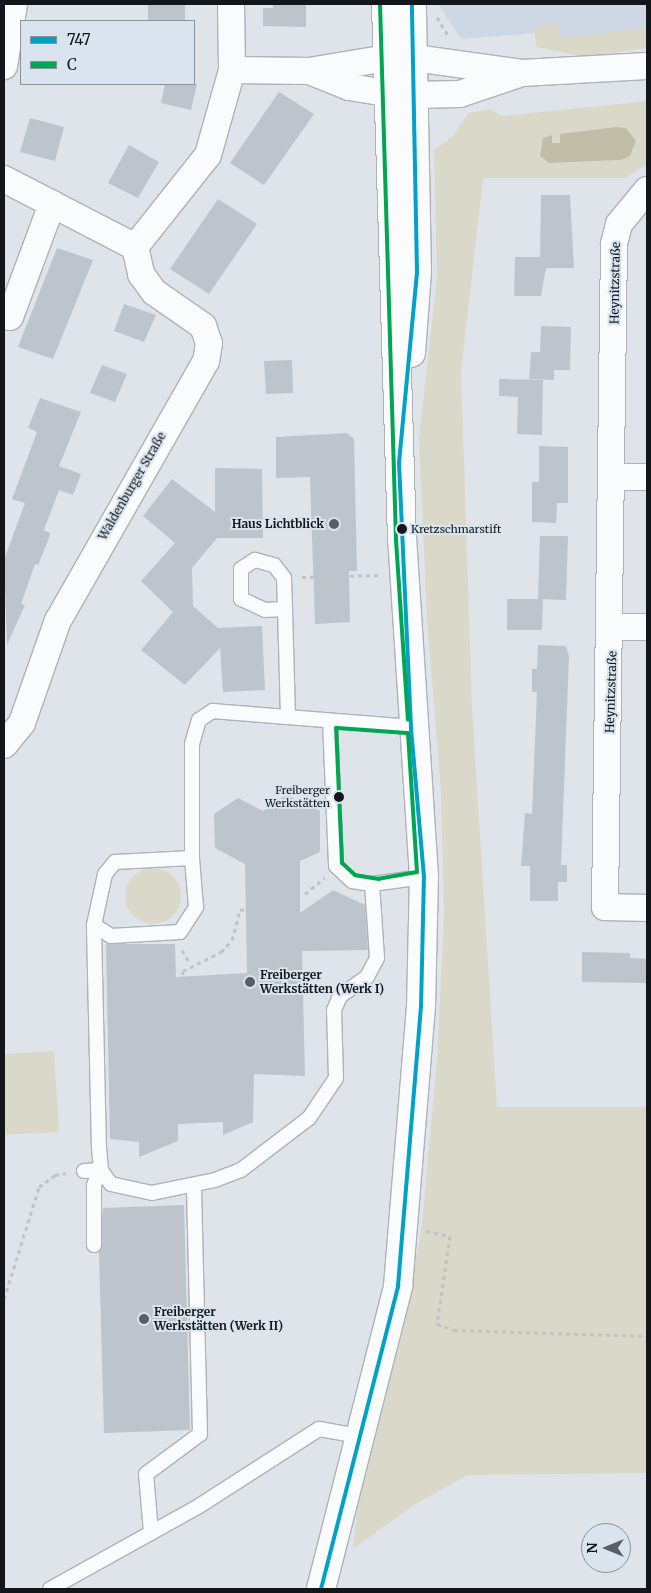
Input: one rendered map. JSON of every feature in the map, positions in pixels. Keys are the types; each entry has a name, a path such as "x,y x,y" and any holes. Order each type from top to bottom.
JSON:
{"main road":[{"path":"386,4 387,58 401,94"},
{"path":"321,1589 398,1286 405,1226 421,1007 424,877 410,726 399,444 401,94 414,58 423,7"},
{"path":"387,58 414,58"}],"street":[{"path":"4,66 14,4"},
{"path":"4,179 134,247 208,155 232,70 231,4"},
{"path":"232,70 309,70 387,58"},
{"path":"414,58 522,73 647,66"},
{"path":"309,70 350,87 401,94 460,94 522,73"},
{"name":"Heynitzstraße","path":"647,190 619,224 614,244 612,627 605,907 647,908"},
{"path":"10,317 52,204"},
{"name":"Waldenburger Straße","path":"4,745 22,723 58,620 206,361 209,343 203,326 154,292 141,274 134,247"},
{"path":"613,477 647,477"},
{"path":"612,627 647,626"}],"lane":[{"path":"285,609 251,606 241,599 239,583 241,569 255,560 274,565 284,578 285,609 288,716"},
{"path":"94,925 111,936 180,932 196,907 192,858 192,744 199,720 213,711 410,726"},
{"path":"330,721 336,866 352,881 372,884 424,877"},
{"path":"94,1245 94,1185 101,1170 94,925 105,874 115,862 192,858"},
{"path":"101,1170 111,1184 132,1190 152,1193 194,1186 240,1170 309,1118 323,1101 336,1078 334,1010 340,996 367,977 377,958 372,884"},
{"path":"84,1171 101,1170"},
{"path":"152,1533 146,1474 200,1434 194,1186"},
{"path":"50,1589 152,1533 319,1430 359,1436"}],"path":[{"path":"423,7 448,35"},
{"path":"284,578 384,575"},
{"path":"305,894 336,866"},
{"path":"179,990 183,970 221,952 232,940 240,910 271,904"},
{"path":"4,1299 39,1187 55,1174 84,1171"},
{"path":"405,1226 450,1236 437,1324 454,1330 647,1336"}],"shaded area":[{"path":"438,4 647,4 647,33 578,42 535,33 461,39"},
{"path":"559,23 561,39 647,27 647,48 586,57 536,47 534,26"},
{"path":"647,101 647,164 625,178 483,178 461,372 472,709 497,1107 647,1107 647,1473 467,1475 414,1505 353,1549 361,1472 407,1312 422,1224 437,1060 444,916 441,790 427,619 419,438 437,278 434,150 453,136 468,113 491,109 502,116","holes":["552,135 552,143 635,149 621,160 565,163 539,150"]},
{"path":"616,127 626,128 636,141 630,156 621,160 549,163 540,156 543,138 552,135 552,143 560,143 560,134"},
{"path":"153,868 164,870 173,876 179,885 181,896 179,907 173,916 164,922 153,924 142,922 133,916 127,907 125,896 127,885 133,876 142,870"},
{"path":"54,1051 59,1132 4,1135 4,1054"}],"building":[{"path":"148,4 185,4 185,20 148,20"},
{"path":"273,4 306,4 306,27 263,26 263,8 273,8"},
{"path":"197,84 191,110 161,103 165,85"},
{"path":"279,92 314,114 264,185 230,163"},
{"path":"30,118 64,127 55,161 20,152"},
{"path":"129,145 159,162 138,198 108,183"},
{"path":"541,195 570,195 574,268 546,268 541,296 514,296 515,257 540,257"},
{"path":"218,199 257,224 209,294 170,269"},
{"path":"57,248 93,260 53,359 18,347"},
{"path":"124,304 156,315 144,342 114,331"},
{"path":"541,326 571,327 570,370 554,370 554,380 529,379 531,352 540,352"},
{"path":"292,360 293,393 266,394 264,361"},
{"path":"102,365 127,374 115,402 90,393"},
{"path":"499,379 543,380 542,435 517,434 518,397 499,396"},
{"path":"40,398 81,412 59,466 81,474 73,495 59,490 44,530 50,533 49,538 38,565 35,564 21,604 25,605 7,645 4,560 25,503 12,499 37,432 28,428"},
{"path":"347,433 354,439 357,571 349,571 350,622 315,624 310,477 276,478 276,437"},
{"path":"539,446 568,447 568,503 557,503 556,523 532,522 532,482 539,482"},
{"path":"215,468 262,469 263,538 217,538 192,568 193,606 218,628 262,626 265,690 223,692 220,648 185,685 141,650 173,612 141,581 175,543 143,516 172,479 215,512"},
{"path":"540,536 568,536 566,600 538,599"},
{"path":"507,599 543,599 542,630 507,630"},
{"path":"538,645 566,646 569,656 561,865 567,865 567,882 558,882 558,901 530,901 530,866 521,866 525,813 532,814 537,692 532,692 532,669 537,669"},
{"name":"Freiberger Werkstätten (Werk I)","path":"286,795 320,811 320,852 300,861 300,913 333,890 365,905 368,950 302,951 305,1076 254,1074 253,1122 223,1135 223,1122 178,1124 178,1141 139,1157 139,1142 110,1139 106,944 175,944 176,977 247,973 245,864 215,848 214,814 238,798 263,811"},
{"path":"582,952 630,953 630,958 647,959 647,983 582,982"},
{"name":"Freiberger Werkstätten (Werk II)","path":"184,1205 190,1430 104,1433 99,1252 103,1208"}],"transit line":[{"name":"C","path":"380,4 396,540 408,720"},
{"name":"747","path":"321,1589 398,1286 421,1007 424,877 411,727 399,463 417,272 412,4"},
{"name":"C","path":"336,728 408,733 417,872 379,879 355,875 342,863 336,728"}],"place":[{"name":"Haus Lichtblick","path":"334,524"},
{"name":"Kretzschmarstift","path":"402,529"},
{"name":"Freiberger Werkstätten","path":"339,797"},
{"name":"Freiberger Werkstätten (Werk I)","path":"250,982"},
{"name":"Freiberger Werkstätten (Werk II)","path":"144,1319"}]}
